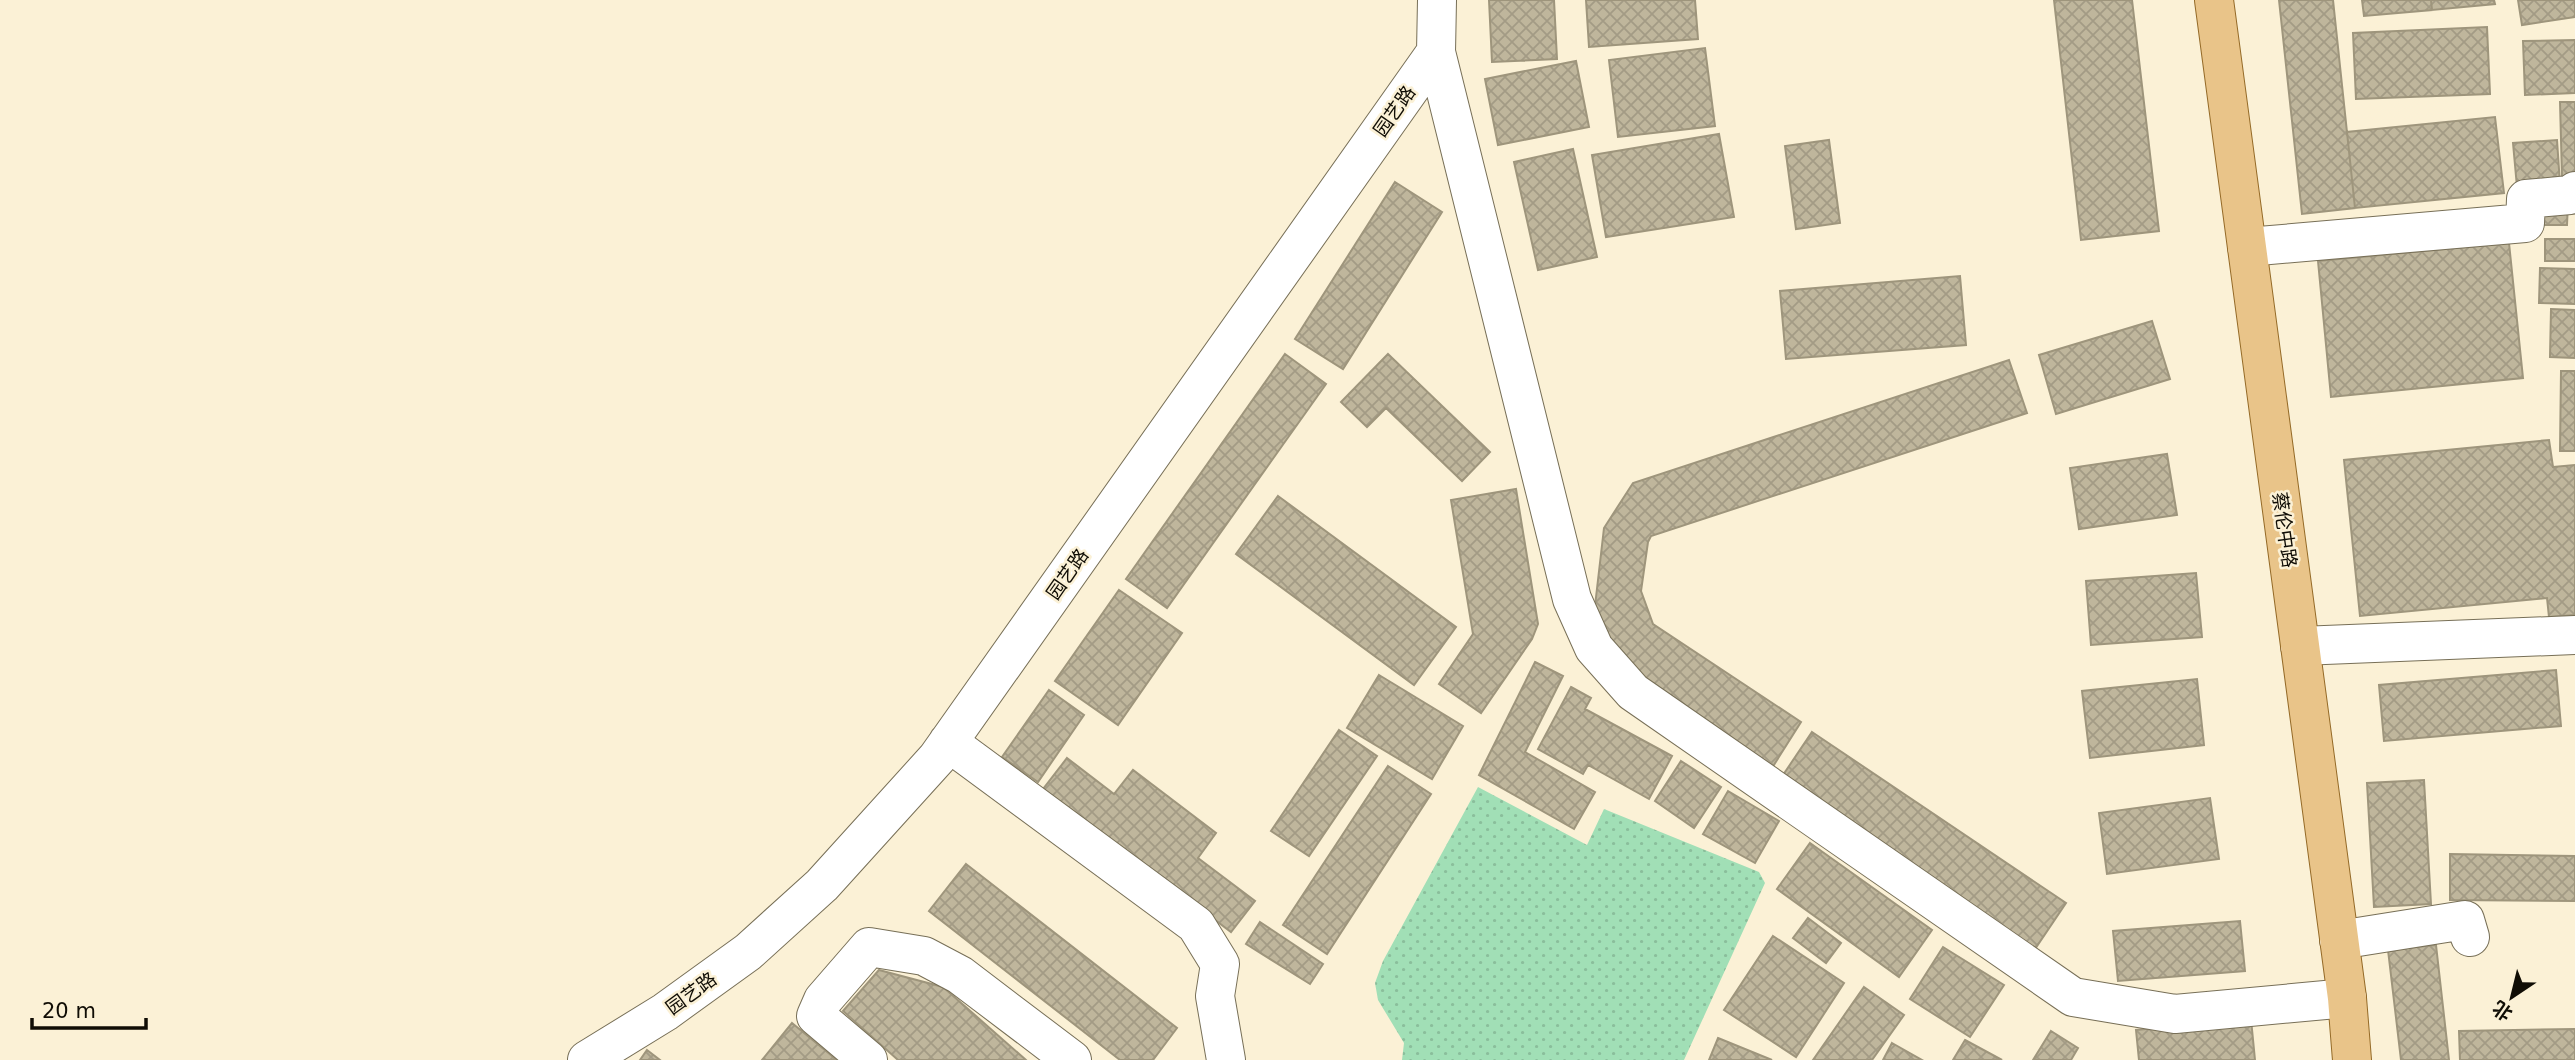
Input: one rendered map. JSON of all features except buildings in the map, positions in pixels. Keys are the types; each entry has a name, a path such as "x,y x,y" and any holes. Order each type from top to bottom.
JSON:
{"main road":[{"name":"蔡伦中路","path":"2214,0 2347,998 2352,1060"}],"street":[{"path":"1437,0 1436,52 1572,599 1594,648 1633,692 2073,997 2175,1014 2347,998"},
{"name":"园艺路","path":"587,1060 665,1012 748,952 822,885 948,743 1436,52"},
{"path":"2247,247 2525,223 2526,199 2570,195 2575,191"},
{"path":"2300,646 2575,635"},
{"path":"948,743 1196,925 1220,964 1215,996 1226,1060"},
{"path":"2339,940 2465,920 2470,937"},
{"path":"869,1060 816,1016 823,1000 869,947 924,956 960,975 1072,1060"}],"green space":[{"path":"1478,787 1587,845 1604,809 1759,872 1765,883 1684,1060 1402,1060 1404,1043 1378,1000 1375,983 1383,961"}]}
